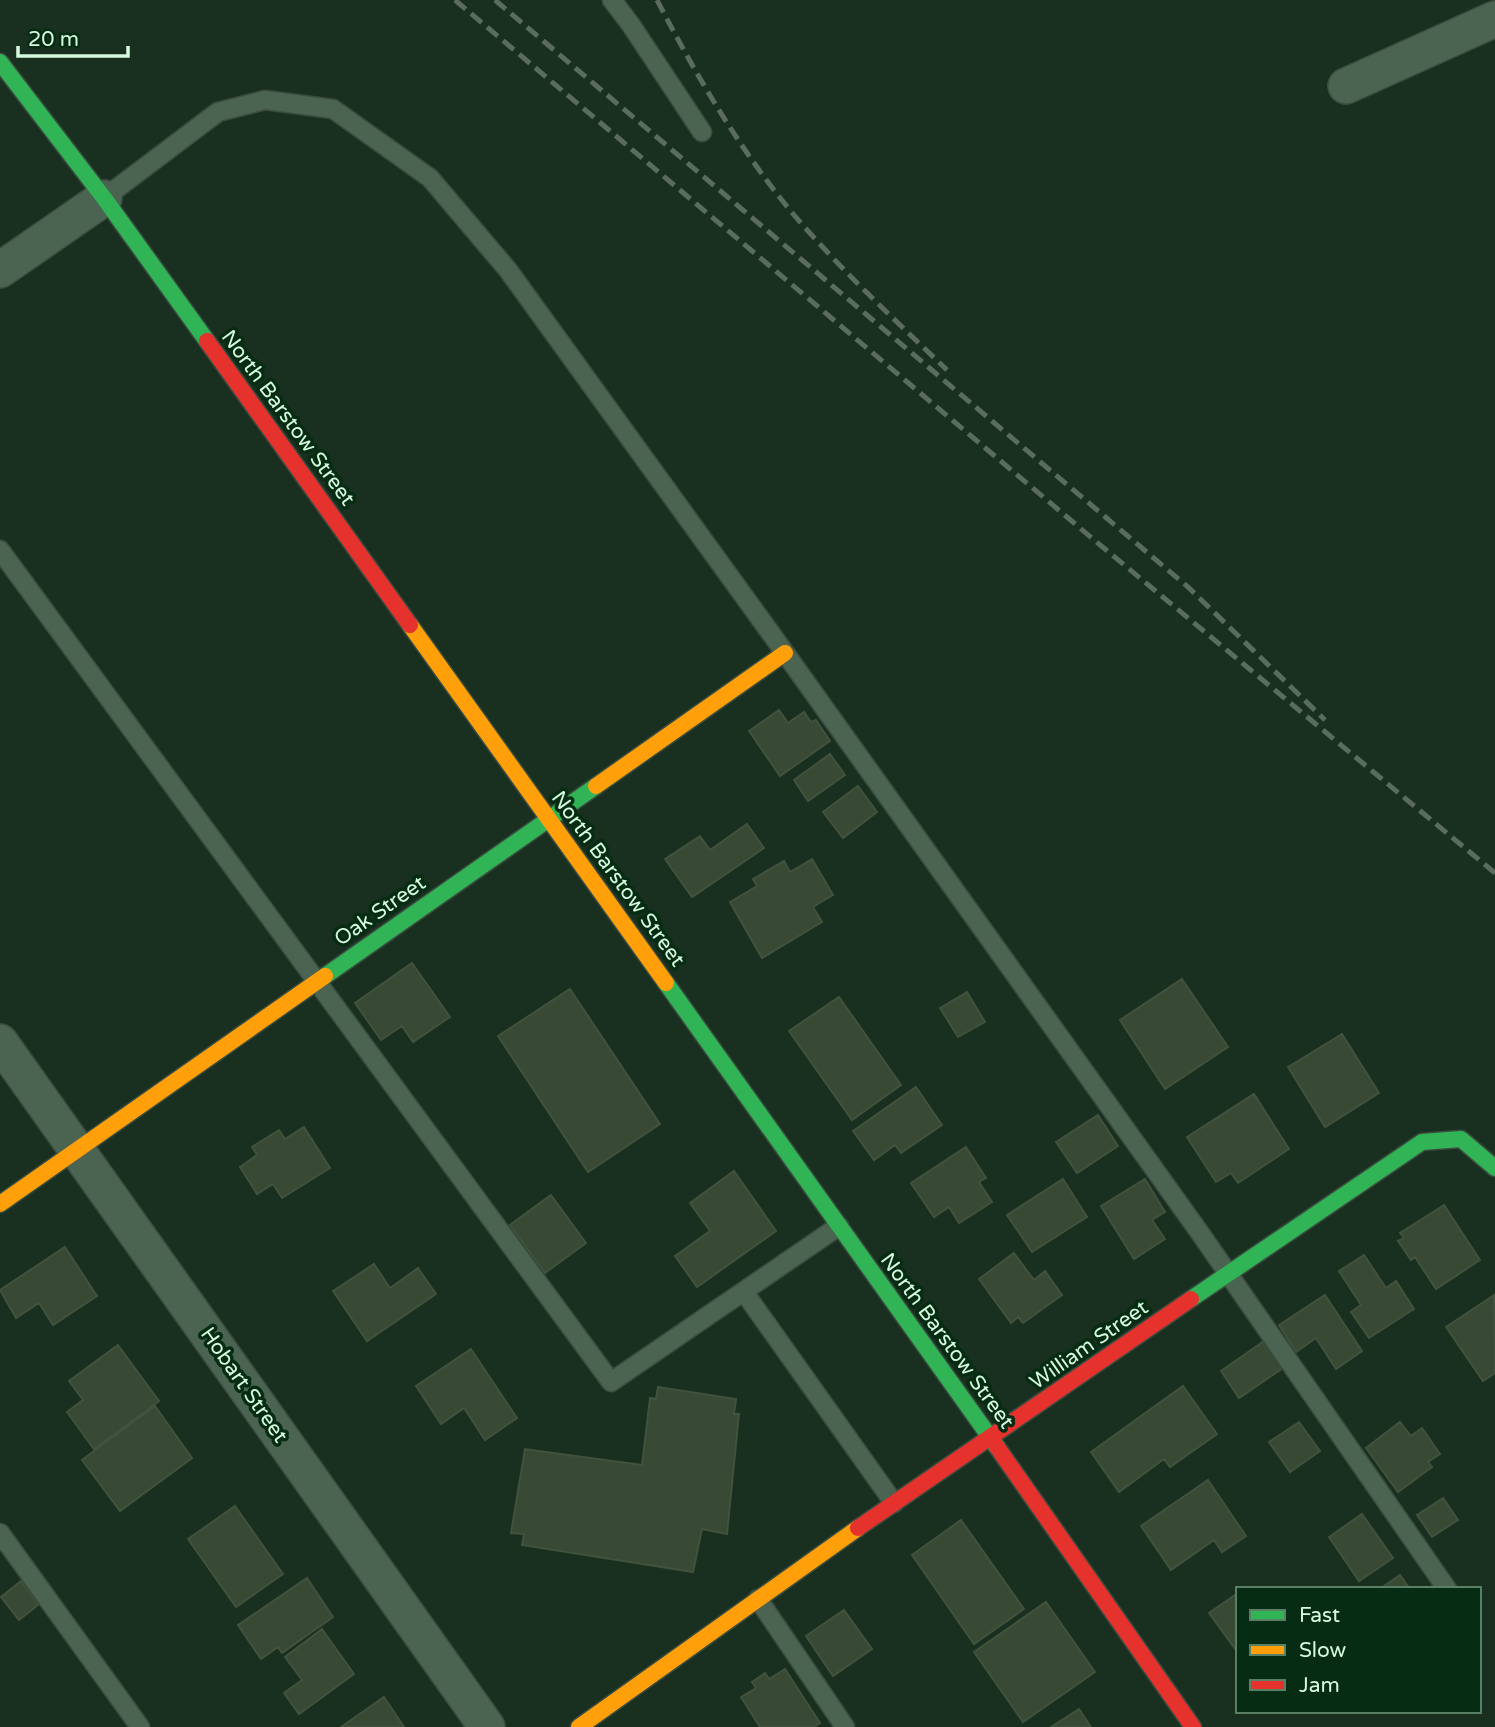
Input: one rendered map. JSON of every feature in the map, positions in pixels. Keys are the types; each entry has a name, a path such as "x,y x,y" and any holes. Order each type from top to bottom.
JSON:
{"street":[{"path":"1346,86 1495,19"},
{"name":"North Barstow Street","path":"0,62 104,198 549,819 990,1437 1193,1727"},
{"path":"0,270 104,198"},
{"name":"Oak Street","path":"0,1204 785,653"},
{"name":"Hobart Street","path":"0,1042 487,1727"},
{"name":"William Street","path":"579,1727 894,1503 1422,1142 1461,1139 1495,1168"}],"lane":[{"path":"612,0 702,132"},
{"path":"104,198 218,112 265,100 333,109 430,178 508,270 785,653 1228,1273 1446,1587"},
{"path":"0,550 611,1382 839,1226"},
{"path":"744,1292 894,1503"},
{"path":"0,1533 140,1727"},
{"path":"758,1599 845,1727"}],"building":[{"path":"779,710 788,723 804,712 811,722 816,720 830,741 780,776 749,731"},
{"path":"830,754 845,775 808,801 794,780"},
{"path":"858,786 877,812 843,838 823,812"},
{"path":"747,824 764,848 692,897 665,859 700,836 710,850"},
{"path":"812,859 833,895 813,907 822,922 762,958 730,902 757,886 753,879 784,861 790,872"},
{"path":"412,963 450,1017 413,1042 402,1026 381,1040 355,1003"},
{"path":"1182,979 1228,1047 1165,1089 1120,1020"},
{"path":"570,989 660,1124 588,1172 498,1036"},
{"path":"967,992 985,1022 958,1037 940,1008"},
{"path":"839,997 901,1085 852,1120 789,1031"},
{"path":"1342,1034 1379,1093 1325,1127 1288,1067"},
{"path":"916,1087 942,1125 901,1153 895,1145 874,1160 853,1131"},
{"path":"1254,1094 1289,1149 1238,1183 1231,1173 1216,1182 1187,1137"},
{"path":"1098,1115 1118,1146 1077,1173 1056,1142"},
{"path":"304,1127 330,1168 282,1198 273,1184 257,1194 240,1167 257,1155 252,1147 279,1130 285,1139"},
{"path":"966,1147 986,1178 979,1182 992,1202 959,1223 949,1207 934,1217 911,1183"},
{"path":"734,1171 776,1231 697,1287 675,1256 710,1231 690,1203"},
{"path":"1063,1179 1087,1217 1032,1252 1007,1215"},
{"path":"1145,1179 1165,1212 1152,1220 1165,1239 1134,1259 1101,1206"},
{"path":"551,1195 586,1243 545,1273 510,1225"},
{"path":"1444,1205 1480,1260 1436,1289 1415,1257 1411,1260 1398,1241 1404,1238 1400,1233"},
{"path":"65,1247 97,1296 53,1325 39,1303 16,1318 0,1290"},
{"path":"1014,1253 1034,1280 1045,1271 1062,1295 1023,1323 1018,1317 1011,1323 979,1279"},
{"path":"1364,1255 1386,1288 1396,1281 1414,1309 1369,1338 1351,1312 1361,1305 1339,1271"},
{"path":"374,1264 390,1288 418,1268 436,1294 367,1341 333,1291"},
{"path":"1325,1295 1362,1351 1336,1369 1316,1338 1296,1352 1279,1325"},
{"path":"1494,1295 1495,1373 1483,1381 1446,1327"},
{"path":"1267,1339 1286,1366 1239,1398 1221,1371"},
{"path":"118,1345 159,1401 94,1449 67,1412 83,1400 69,1381"},
{"path":"471,1349 517,1418 485,1440 464,1408 441,1424 416,1386"},
{"path":"1183,1386 1217,1434 1170,1467 1164,1459 1119,1492 1091,1452"},
{"path":"658,1387 736,1399 734,1414 739,1414 727,1534 702,1529 693,1572 522,1545 524,1534 511,1533 525,1449 642,1465 650,1398 656,1399"},
{"path":"155,1406 192,1458 120,1511 82,1460"},
{"path":"1299,1422 1320,1451 1290,1472 1269,1442"},
{"path":"1400,1422 1411,1436 1422,1428 1440,1454 1428,1462 1432,1467 1398,1492 1366,1448"},
{"path":"1208,1480 1246,1536 1222,1552 1214,1540 1171,1570 1141,1526"},
{"path":"1443,1498 1458,1520 1432,1537 1417,1515"},
{"path":"235,1506 283,1574 236,1607 188,1539"},
{"path":"1362,1514 1393,1558 1359,1581 1329,1537"},
{"path":"961,1520 1024,1609 974,1644 912,1555"},
{"path":"1400,1575 1409,1587 1383,1587"},
{"path":"307,1578 333,1617 282,1653 278,1647 261,1659 238,1625"},
{"path":"21,1581 39,1604 19,1620 1,1597"},
{"path":"1236,1594 1236,1650 1209,1613"},
{"path":"1046,1602 1095,1672 1023,1722 974,1652"},
{"path":"844,1610 872,1649 833,1676 806,1636"},
{"path":"322,1629 354,1674 299,1714 284,1693 302,1680 285,1657"},
{"path":"785,1669 820,1723 814,1727 760,1727 741,1697 756,1688 752,1682 765,1673 769,1679"},
{"path":"384,1697 404,1727 341,1727"},
{"path":"1079,1709 1091,1727 1051,1727"}],"railway":[{"path":"455,0 1093,539 1495,873"},
{"path":"495,0 1188,587 1325,720"},
{"path":"657,0 720,111 774,190 830,255 947,370"}],"traffic: fast":[{"path":"0,62 104,198 207,341"},
{"path":"325,976 596,786"},
{"path":"666,983 997,1447"},
{"path":"1191,1299 1422,1142 1461,1139 1495,1168"}],"traffic: slow":[{"path":"410,625 666,983"},
{"path":"596,786 785,653"},
{"path":"0,1204 325,976"},
{"path":"579,1727 858,1528"}],"traffic: jam":[{"path":"207,341 410,625"},
{"path":"858,1528 1191,1299"},
{"path":"997,1447 1193,1727"}]}
